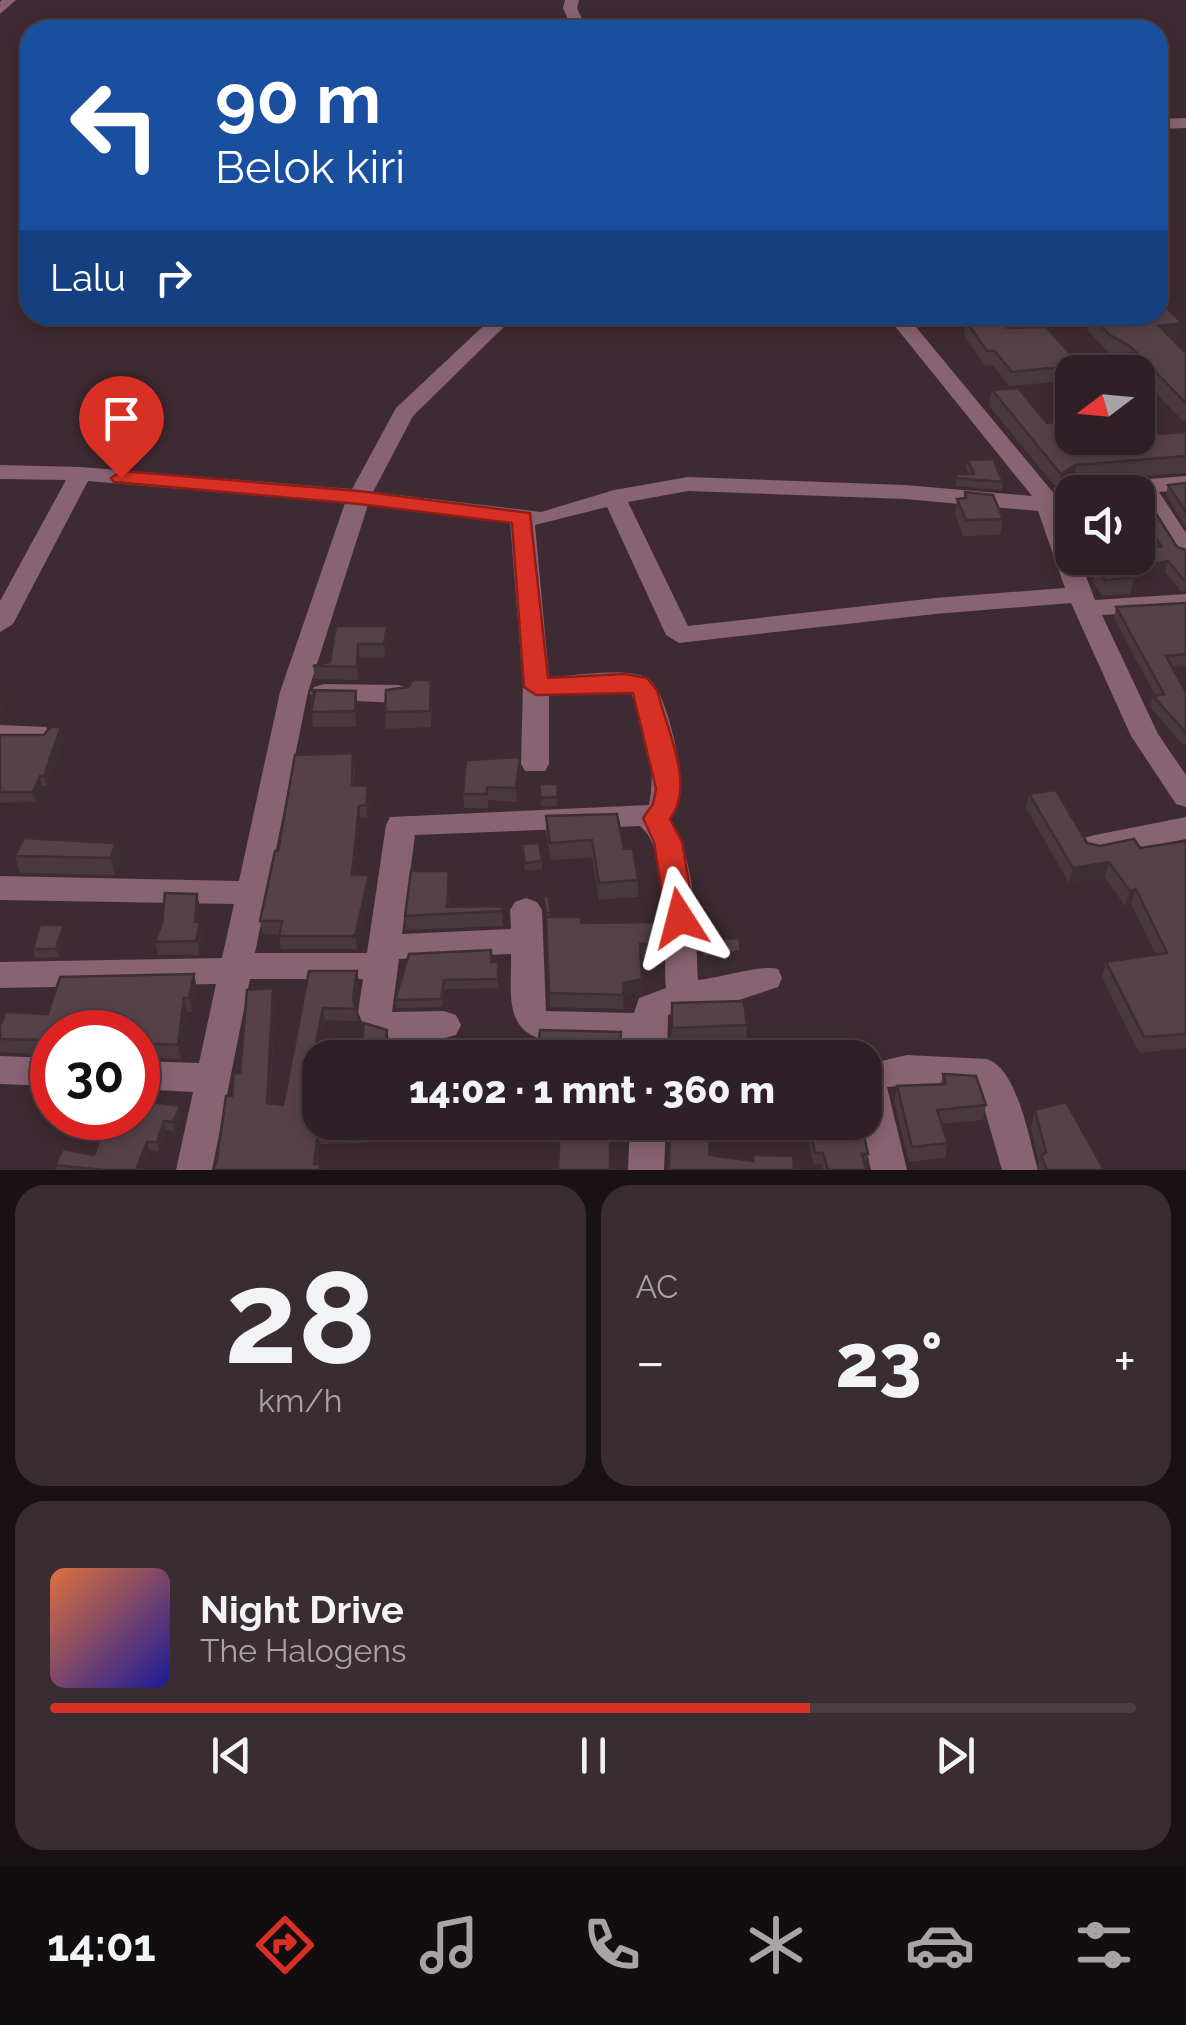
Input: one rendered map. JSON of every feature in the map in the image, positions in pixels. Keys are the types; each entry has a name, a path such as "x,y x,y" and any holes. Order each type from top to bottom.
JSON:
{"street":[{"path":"0,10 9,0"},
{"path":"194,1170 294,692 359,498 404,413 496,325"},
{"path":"904,325 1047,500 1083,601 1145,736 1186,797"},
{"path":"0,472 81,474 359,498 542,519 614,498 688,484 1055,498"},
{"path":"0,624 81,474"},
{"path":"1155,484 1186,483"},
{"path":"614,498 679,635 935,606 1186,602"},
{"path":"1155,503 1186,550"},
{"path":"522,518 536,687 535,764"},
{"path":"536,687 625,682 638,684 644,690 669,789 666,806 656,818"},
{"path":"294,692 398,694"},
{"path":"0,734 36,734"},
{"path":"444,1025 390,1026 378,1021 401,825 646,814 656,818 668,842 680,918 684,995"},
{"path":"1096,846 1186,828"},
{"path":"0,888 251,893"},
{"path":"0,975 237,968 383,956 526,926 527,1010 538,1024 638,1040"},
{"path":"651,1040 652,1007 684,995 733,989 766,978"},
{"path":"0,1070 30,1071"},
{"path":"888,1170 868,1080 888,1072 937,1070 987,1073 999,1096 1020,1170"},
{"path":"160,1076 214,1078"},
{"path":"646,1170 647,1140"}],"building":[{"path":"1168,309 1182,323 1168,325"},
{"path":"969,325 1046,327 1071,355 1055,355 1055,368 1012,372 995,351 987,351"},
{"path":"1100,325 1167,325 1159,326 1186,353 1186,403 1155,371 1155,355 1139,355"},
{"path":"1018,388 1047,423 1055,422 1055,455 1155,455 1155,429 1159,434 1186,432 1186,456 1076,465 1061,474 992,390"},
{"path":"993,459 1003,482 957,478 956,474 974,474 968,460"},
{"path":"1186,483 1186,512 1168,485"},
{"path":"965,492 993,495 1003,519 966,520 957,499 966,498"},
{"path":"1155,512 1177,547 1186,550 1186,580 1168,561 1155,563 1155,547 1161,546 1155,536"},
{"path":"1102,575 1134,578 1105,580"},
{"path":"1186,603 1186,654 1166,656 1186,692 1186,733 1153,696 1164,694 1116,607"},
{"path":"336,626 387,626 384,644 358,644 357,667 313,666 330,662"},
{"path":"413,680 431,680 430,711 385,712 386,690 408,687"},
{"path":"311,690 356,691 355,711 311,712 315,692"},
{"path":"50,727 61,727 44,776 40,776 33,792 0,792 0,735 44,735"},
{"path":"353,753 352,785 368,786 366,805 359,806 352,875 369,875 355,936 279,936 282,921 260,921 278,851 295,755"},
{"path":"520,757 516,788 487,787 487,794 463,794 466,760"},
{"path":"539,784 558,784 557,797 541,798"},
{"path":"1056,790 1087,843 1100,846 1134,839 1140,848 1186,841 1186,1034 1144,1037 1106,962 1167,953 1136,889 1130,891 1109,862 1073,868 1029,794"},
{"path":"617,814 624,849 633,849 638,880 599,883 592,840 550,843 546,816"},
{"path":"24,838 115,843 111,858 15,856"},
{"path":"539,843 542,861 525,863 522,844"},
{"path":"411,871 449,871 447,907 502,906 502,911 405,916"},
{"path":"165,893 197,894 195,922 200,922 196,941 155,942 162,923"},
{"path":"548,895 551,913 546,913 543,896"},
{"path":"546,917 581,917 581,923 658,922 659,944 640,944 642,979 624,983 623,995 549,993"},
{"path":"40,925 64,925 56,949 33,949"},
{"path":"739,938 741,951 703,958 702,940"},
{"path":"491,950 491,962 498,961 498,979 444,980 441,999 395,1000 409,954"},
{"path":"309,971 357,971 353,999 356,1009 323,1008 317,1040 302,1040 302,1140 317,1140 314,1164 320,1164 319,1170 213,1170 226,1096 232,1096 234,1074 240,1073 247,990 273,988 267,1103 283,1105"},
{"path":"194,974 189,998 184,998 178,1045 160,1044 160,1010 49,1010 60,977"},
{"path":"744,1001 747,1025 672,1028 672,1003"},
{"path":"6,1012 30,1013 30,1040 0,1039"},
{"path":"364,1023 387,1030 386,1040 362,1040"},
{"path":"540,1030 621,1032 620,1040 539,1040"},
{"path":"943,1074 976,1076 986,1105 937,1110 948,1143 912,1147 897,1086 946,1084"},
{"path":"1066,1102 1104,1170 1047,1170 1041,1156 1046,1152 1035,1110"},
{"path":"160,1103 180,1106 173,1122 164,1121 160,1133"},
{"path":"100,1140 158,1140 147,1142 136,1170 55,1165 63,1149 94,1155"},
{"path":"559,1140 610,1140 610,1170 558,1170"},
{"path":"670,1140 710,1140 709,1155 753,1161 753,1155 793,1156 794,1170 669,1170"},
{"path":"812,1140 865,1140 868,1154 862,1154 866,1170 828,1170 823,1153 815,1153"}],"route":[{"path":"121,478 359,498 522,518 536,687 625,682 638,684 644,690 669,789 666,806 656,818 668,842 680,918"}]}
